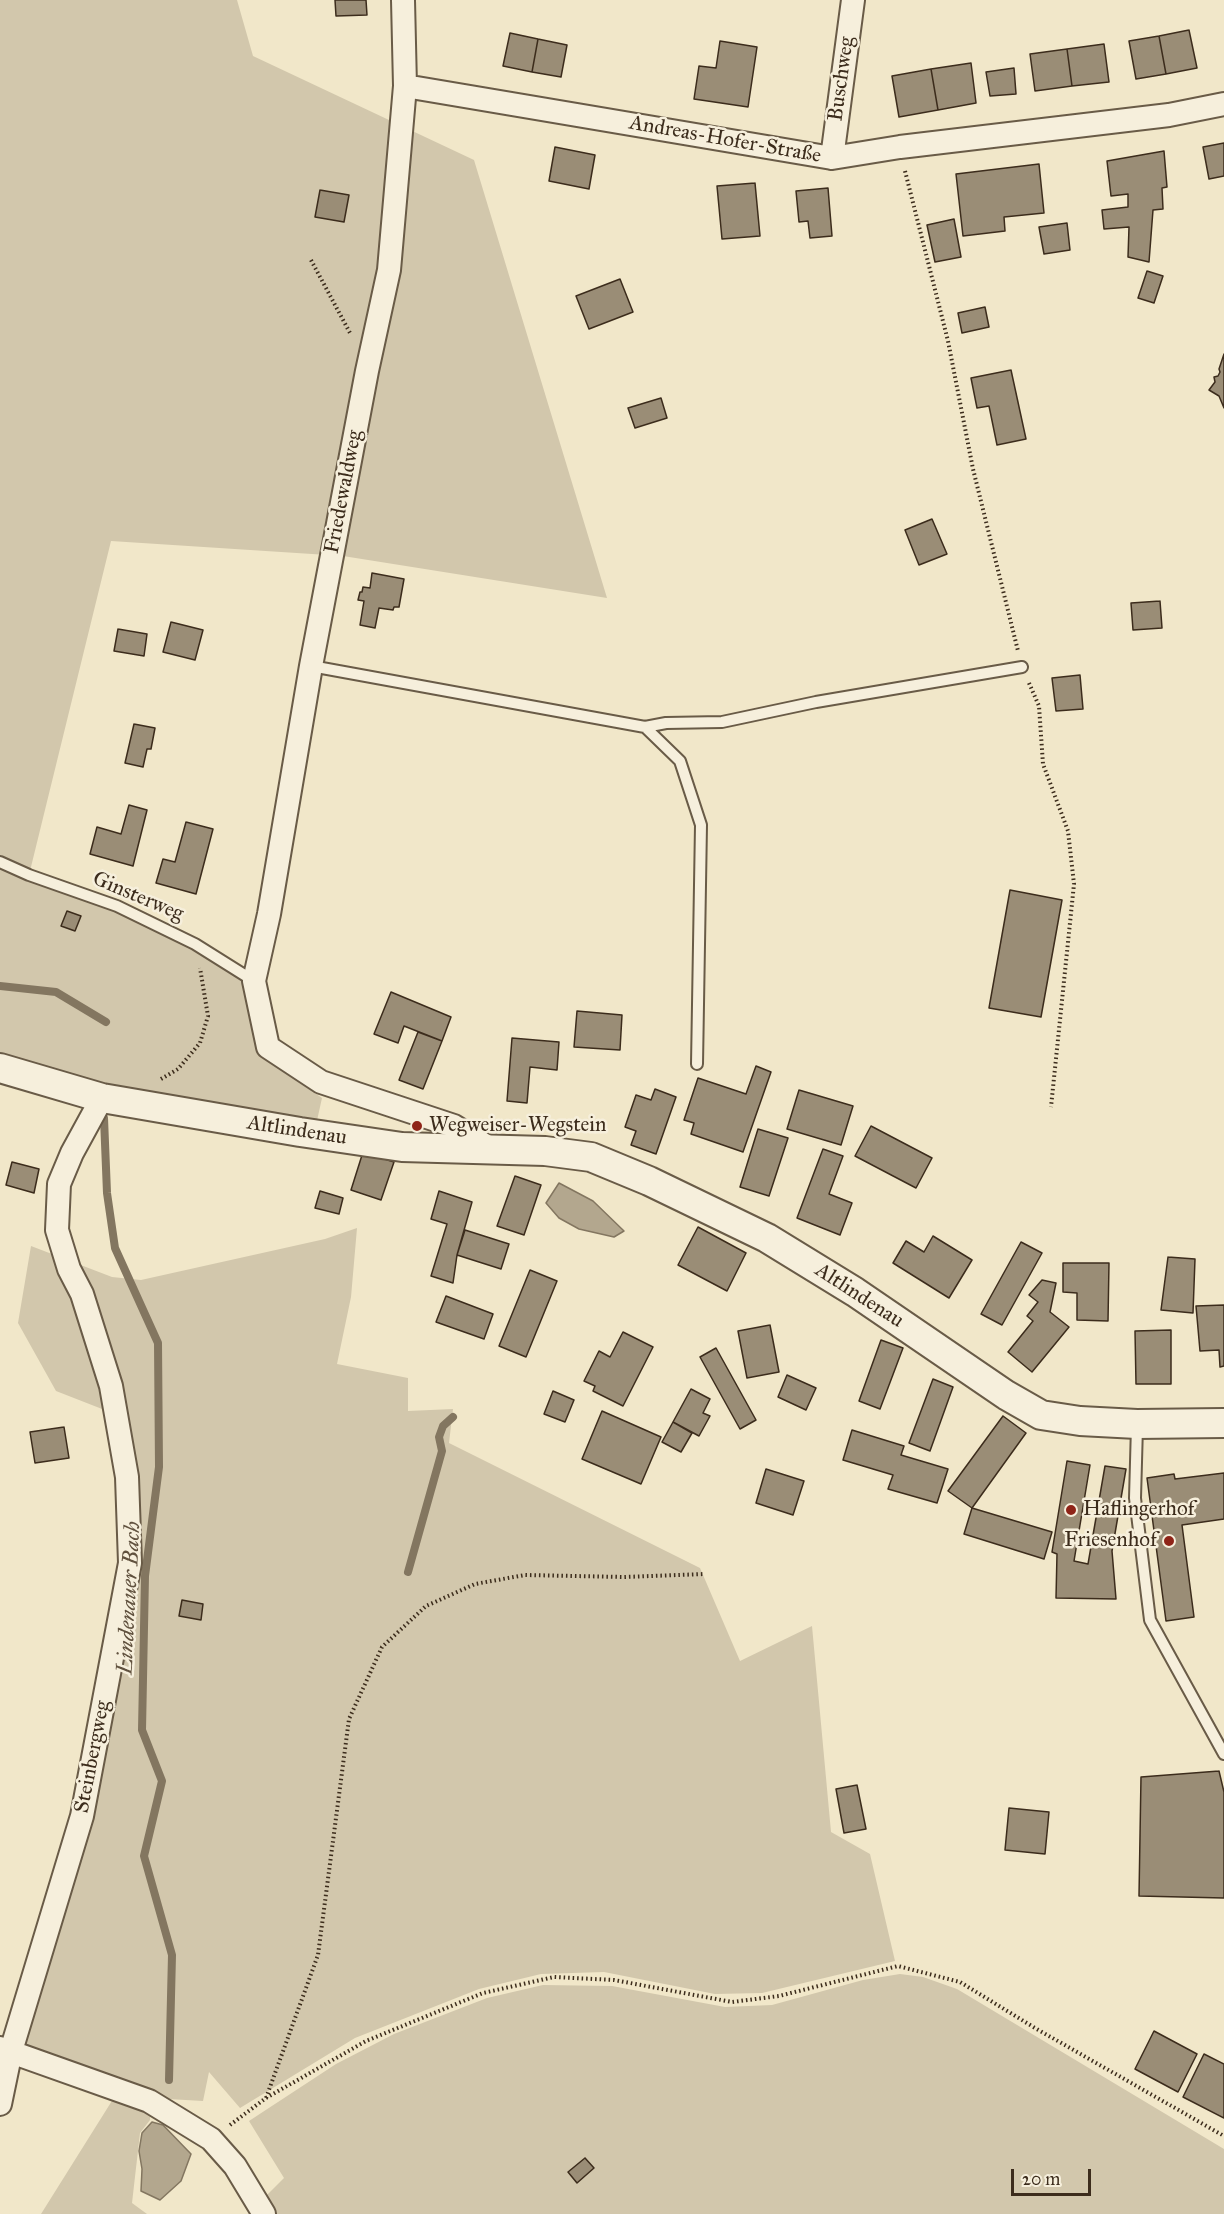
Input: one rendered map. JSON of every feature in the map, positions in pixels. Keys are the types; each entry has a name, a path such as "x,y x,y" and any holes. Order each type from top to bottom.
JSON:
{"street":[{"name":"Friedewaldweg","path":"254,981 269,914 311,666 367,371 389,270 405,86 403,0"},
{"name":"Buschweg","path":"832,158 853,0"},
{"name":"Andreas-Hofer-Straße","path":"405,86 832,158 900,147 1169,115 1224,104"},
{"name":"Altlindenau","path":"254,981 268,1047 321,1082 454,1126 494,1150"},
{"name":"Altlindenau","path":"0,1068 102,1098 402,1147 545,1151 591,1157 649,1181 767,1238 855,1292 1006,1395 1041,1414 1080,1421 1137,1424 1224,1423"},
{"name":"Steinbergweg","path":"0,2104 6,2050 82,1816 130,1563 127,1477 111,1386 82,1294 69,1269 57,1230 59,1184 72,1153 102,1098"},
{"path":"6,2050 149,2101 211,2139 235,2166 264,2214"}],"lane":[{"path":"311,666 645,727 666,723 722,722 816,702 1022,667"},
{"path":"645,727 680,761 701,825 697,1064"},
{"name":"Ginsterweg","path":"0,862 29,875 117,906 195,944 254,981"},
{"path":"1137,1424 1135,1498 1150,1620 1224,1754"}],"path":[{"path":"900,147 948,341 973,469 1022,667 1039,706 1042,764 1068,831 1074,884 1051,1107"},
{"path":"311,260 334,304"},
{"path":"159,1080 178,1069 200,1043 208,1016 195,944"},
{"path":"266,2098 318,1955 349,1719 382,1647 426,1606 476,1584 525,1575 624,1577 705,1574"},
{"path":"211,2139 266,2098 366,2041 483,1993 554,1977 614,1980 732,2002 779,1996 898,1966 960,1982 1035,2028 1224,2136"}],"shaded area":[{"path":"0,0 237,0 253,56 474,160 607,598 343,556 111,541 29,875 117,906 254,981 259,1054 322,1098 316,1125 122,1092 0,1056"},
{"path":"559,1183 593,1201 624,1231 614,1237 579,1229 559,1218 546,1203"},
{"path":"357,1228 351,1297 337,1364 408,1378 408,1411 453,1409 449,1443 700,1568 740,1661 812,1626 831,1832 870,1854 895,1961 762,1993 715,1994 604,1972 541,1974 479,1989 355,2038 240,2108 209,2072 203,2101 151,2098 150,2120 140,2133 132,2203 147,2214 41,2214 120,2088 15,2049 134,1563 120,1416 56,1391 18,1323 31,1246 112,1277 141,1280 325,1239"},
{"path":"900,1974 923,1977 957,1989 1224,2149 1224,2214 273,2214 263,2199 284,2178 249,2121 336,2064 394,2034 487,1998 543,1985 612,1986 725,2007 772,2005 863,1980"},
{"path":"152,2122 163,2125 191,2154 181,2181 160,2200 141,2191 142,2169 139,2151 142,2133"}],"building":[{"path":"335,0 366,0 367,15 336,16"},
{"path":"1189,30 1197,68 1166,74 1159,36"},
{"path":"510,33 538,39 532,72 503,66"},
{"path":"1159,36 1166,74 1136,79 1129,41"},
{"path":"538,39 567,45 561,77 532,72"},
{"path":"720,41 757,47 748,107 694,99 699,66 716,68"},
{"path":"1104,44 1109,82 1072,86 1067,49"},
{"path":"1067,49 1072,86 1035,91 1030,54"},
{"path":"971,63 976,103 938,110 931,69"},
{"path":"1014,68 1016,94 990,96 986,72"},
{"path":"931,69 938,110 899,117 892,76"},
{"path":"1224,143 1224,176 1209,179 1203,147"},
{"path":"555,147 595,155 589,189 549,181"},
{"path":"1164,151 1167,187 1162,188 1163,209 1153,210 1149,262 1128,257 1129,227 1104,229 1102,210 1128,207 1128,194 1111,196 1107,161"},
{"path":"1039,164 1044,213 1004,217 1005,231 963,236 956,174"},
{"path":"755,183 760,236 722,239 717,186"},
{"path":"828,188 832,236 810,238 808,221 799,222 796,191"},
{"path":"320,190 349,195 344,222 315,217"},
{"path":"954,219 961,257 935,262 927,225"},
{"path":"1067,223 1070,250 1044,254 1039,227"},
{"path":"1147,271 1163,276 1154,303 1138,298"},
{"path":"620,279 633,312 589,329 576,296"},
{"path":"985,307 989,327 962,333 958,313"},
{"path":"1224,354 1224,408 1219,396 1209,390 1215,382 1214,377 1220,372"},
{"path":"1011,370 1026,439 997,445 989,406 977,408 971,378"},
{"path":"661,398 667,418 635,428 628,408"},
{"path":"932,519 947,554 919,565 905,530"},
{"path":"372,573 404,579 399,607 394,607 393,610 379,608 375,628 360,625 364,601 358,600 363,587 370,588"},
{"path":"1160,601 1162,628 1133,630 1131,603"},
{"path":"171,622 203,630 195,660 163,652"},
{"path":"118,629 147,634 144,656 114,651"},
{"path":"1080,675 1083,709 1056,711 1052,678"},
{"path":"134,724 155,728 151,749 147,749 143,767 125,763"},
{"path":"129,805 147,810 133,866 90,854 97,827 121,834"},
{"path":"186,822 213,829 196,894 156,883 163,859 175,862"},
{"path":"1010,890 1062,900 1041,1017 989,1008"},
{"path":"67,911 81,916 75,931 61,926"},
{"path":"391,992 451,1017 442,1041 404,1026 398,1043 374,1034"},
{"path":"577,1011 622,1015 620,1050 574,1047"},
{"path":"418,1032 442,1041 423,1089 399,1080"},
{"path":"512,1038 559,1042 557,1070 530,1067 527,1103 507,1101"},
{"path":"756,1066 771,1072 743,1152 691,1134 694,1123 684,1120 698,1078 746,1094"},
{"path":"655,1089 676,1097 656,1154 631,1145 636,1131 625,1127 636,1095 651,1100"},
{"path":"799,1090 853,1106 841,1145 787,1129"},
{"path":"871,1126 932,1158 916,1188 855,1156"},
{"path":"758,1129 788,1138 769,1196 740,1187"},
{"path":"823,1149 843,1156 829,1194 852,1203 840,1235 797,1218"},
{"path":"363,1152 394,1162 381,1200 351,1190"},
{"path":"12,1162 39,1169 34,1193 6,1185"},
{"path":"515,1176 541,1185 524,1235 497,1226"},
{"path":"320,1191 343,1198 339,1214 315,1208"},
{"path":"439,1191 472,1202 457,1255 453,1283 431,1276 447,1224 431,1219"},
{"path":"698,1227 746,1253 727,1291 678,1265"},
{"path":"465,1230 509,1244 501,1269 457,1255"},
{"path":"933,1236 972,1260 949,1298 893,1263 906,1241 924,1252"},
{"path":"1021,1242 1042,1253 1002,1325 981,1314"},
{"path":"1168,1257 1195,1259 1193,1313 1161,1310"},
{"path":"1063,1263 1109,1263 1108,1321 1077,1320 1077,1293 1063,1292"},
{"path":"530,1270 557,1281 526,1357 499,1346"},
{"path":"1042,1280 1056,1283 1050,1312 1069,1327 1032,1372 1008,1352 1033,1321 1027,1316 1038,1302 1029,1295"},
{"path":"446,1296 493,1314 484,1339 436,1322"},
{"path":"1224,1305 1224,1366 1220,1367 1219,1350 1200,1351 1196,1306"},
{"path":"770,1325 779,1372 747,1378 738,1331"},
{"path":"1171,1330 1171,1384 1136,1384 1135,1331"},
{"path":"623,1332 653,1347 623,1406 593,1391 595,1386 584,1381 599,1351 610,1357"},
{"path":"881,1340 903,1348 880,1409 859,1401"},
{"path":"716,1348 756,1420 740,1429 700,1357"},
{"path":"787,1375 816,1388 806,1410 778,1397"},
{"path":"933,1379 953,1387 930,1451 909,1443"},
{"path":"691,1389 710,1399 703,1413 710,1416 699,1436 673,1422"},
{"path":"553,1391 574,1400 565,1422 544,1414"},
{"path":"602,1411 661,1437 641,1484 582,1459"},
{"path":"1003,1416 1026,1433 972,1508 948,1491"},
{"path":"673,1422 692,1433 681,1452 662,1442"},
{"path":"64,1427 69,1458 35,1463 30,1432"},
{"path":"852,1430 904,1446 901,1455 948,1469 937,1503 888,1489 893,1475 843,1460"},
{"name":"Haflingerhof","path":"1067,1461 1090,1465 1074,1561 1088,1564 1105,1466 1126,1469 1112,1551 1116,1599 1056,1598 1057,1554 1052,1552"},
{"path":"766,1469 804,1481 793,1515 756,1503"},
{"path":"1224,1473 1224,1519 1182,1525 1194,1617 1166,1621 1147,1478 1174,1474 1175,1479"},
{"path":"972,1508 1052,1532 1044,1559 964,1534"},
{"path":"182,1600 203,1604 201,1620 179,1616"},
{"path":"1219,1771 1224,1792 1224,1898 1139,1896 1141,1777"},
{"path":"857,1785 866,1829 844,1833 836,1789"},
{"path":"1009,1808 1049,1812 1045,1854 1005,1850"},
{"path":"1154,2031 1197,2054 1178,2092 1135,2069"},
{"path":"1204,2054 1224,2064 1224,2118 1183,2097"},
{"path":"585,2158 594,2168 577,2183 568,2172"}],"waterway":[{"name":"Lindenauer Bach","path":"0,986 56,992 106,1022"},
{"name":"Lindenauer Bach","path":"104,1118 107,1193 115,1248 158,1343 159,1467 145,1576 142,1730 162,1781 144,1856 172,1955 169,2080"},
{"path":"408,1572 442,1451 439,1437 443,1426 453,1417"}],"place":[{"name":"Wegweiser-Wegstein","path":"417,1126"},
{"name":"Haflingerhof","path":"1071,1510"},
{"name":"Friesenhof","path":"1169,1541"}]}
